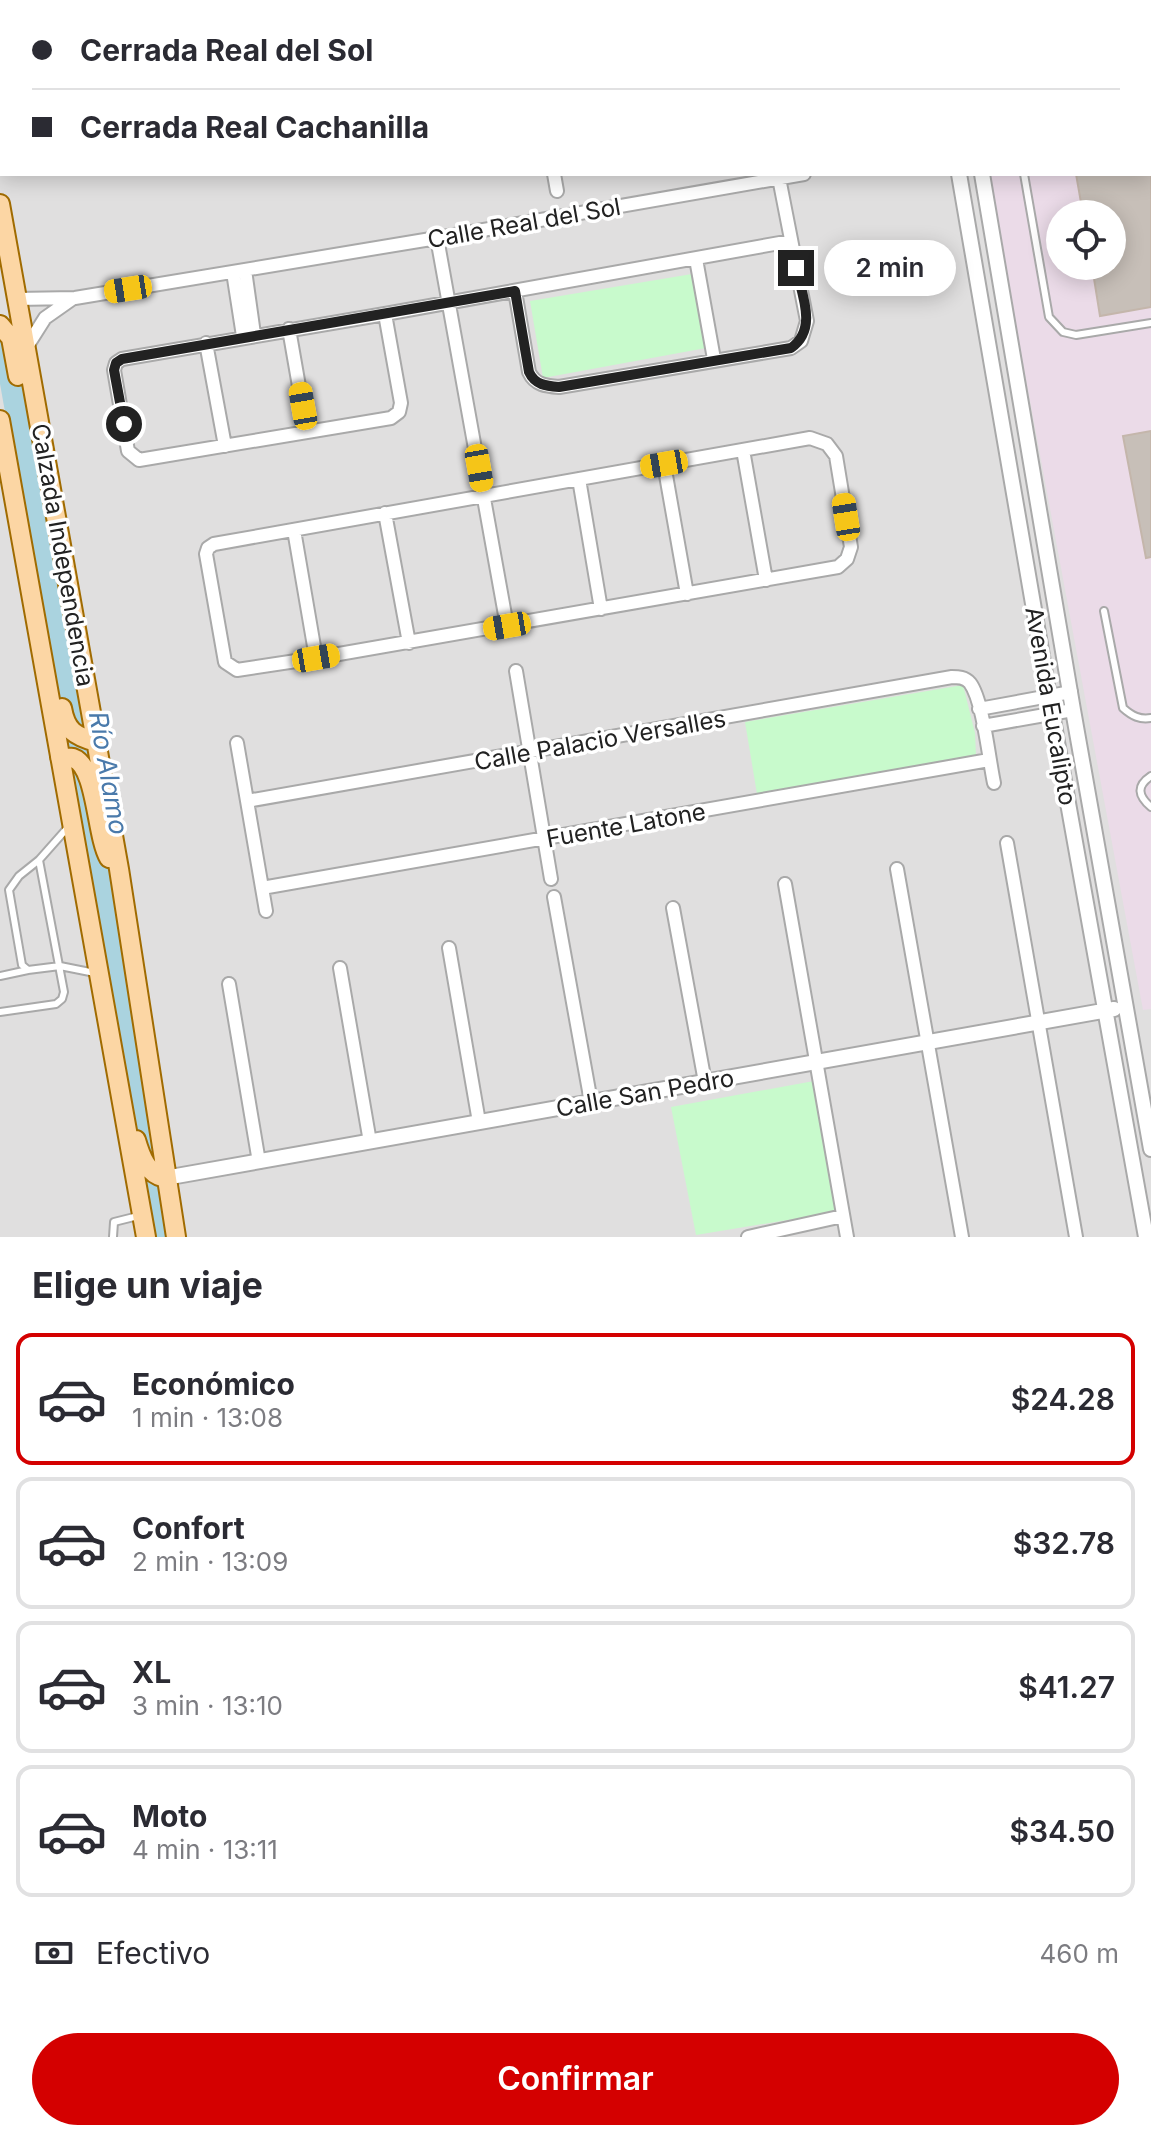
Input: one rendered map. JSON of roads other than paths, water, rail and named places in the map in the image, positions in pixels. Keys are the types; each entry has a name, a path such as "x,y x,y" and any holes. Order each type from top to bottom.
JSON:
{"main road":[{"name":"Calzada Independencia","path":"0,204 119,869 176,1237"},
{"path":"0,325 11,338 38,472 52,497"},
{"name":"Calzada Independencia","path":"0,420 146,1237"},
{"path":"38,632 45,636 50,645 65,725 80,737 96,742"},
{"path":"60,757 74,758 83,765 104,848 119,869"},
{"path":"122,1109 147,1167 156,1176 165,1178"}],"street":[{"path":"554,176 557,191"},
{"name":"Calle Real del Sol","path":"16,299 75,298 792,176"},
{"name":"Avenida Eucalipto","path":"959,176 1052,714 1106,1010 1146,1206 1147,1232"},
{"name":"Avenida Eucalipto","path":"982,176 1151,1149"},
{"path":"515,291 529,372 537,382 546,386 559,387 791,348 801,341 807,321 779,178"},
{"path":"437,238 507,626"},
{"path":"385,314 401,403 399,412 391,418 139,460 128,451 114,370 116,363 122,359 791,241"},
{"path":"696,259 714,359"},
{"path":"239,271 249,335"},
{"name":"Calle Real del Sol","path":"26,348 45,318 75,298"},
{"path":"289,329 307,432"},
{"path":"206,343 225,446"},
{"path":"810,438 827,444 836,456 851,547 847,559 838,567 316,658 237,670 225,662 206,554 214,544 484,496 810,438"},
{"path":"743,450 766,580"},
{"path":"664,464 687,594"},
{"path":"579,479 601,609"},
{"path":"385,513 409,643"},
{"path":"294,530 316,658"},
{"path":"516,671 551,879"},
{"name":"Calle Palacio Versalles","path":"247,801 952,677 960,677 970,683 979,709"},
{"path":"994,783 979,709 1071,692"},
{"path":"983,726 1073,710"},
{"path":"237,743 266,911"},
{"name":"Fuente Latone","path":"262,888 989,760"},
{"path":"1007,843 1076,1237"},
{"path":"897,869 962,1237"},
{"path":"785,884 847,1237"},
{"path":"554,897 591,1102"},
{"path":"673,908 705,1082"},
{"path":"449,948 479,1122"},
{"path":"340,968 370,1142"},
{"path":"229,984 259,1162"},
{"name":"Calle San Pedro","path":"165,1178 1125,1007"},
{"path":"748,1237 843,1216"}],"lane":[{"path":"1024,176 1049,317 1056,326 1076,335 1151,323"},
{"path":"1104,611 1123,708 1130,715 1151,718"},
{"path":"1151,776 1143,781 1139,790 1141,799 1151,807"},
{"path":"28,970 22,965 9,890 72,823"},
{"path":"0,1012 56,1004 64,992 39,860"},
{"path":"0,976 60,966 99,974"},
{"path":"113,1237 114,1222 142,1215"}],"waterway":[{"name":"Río Alamo","path":"6,349 164,1237"}]}
